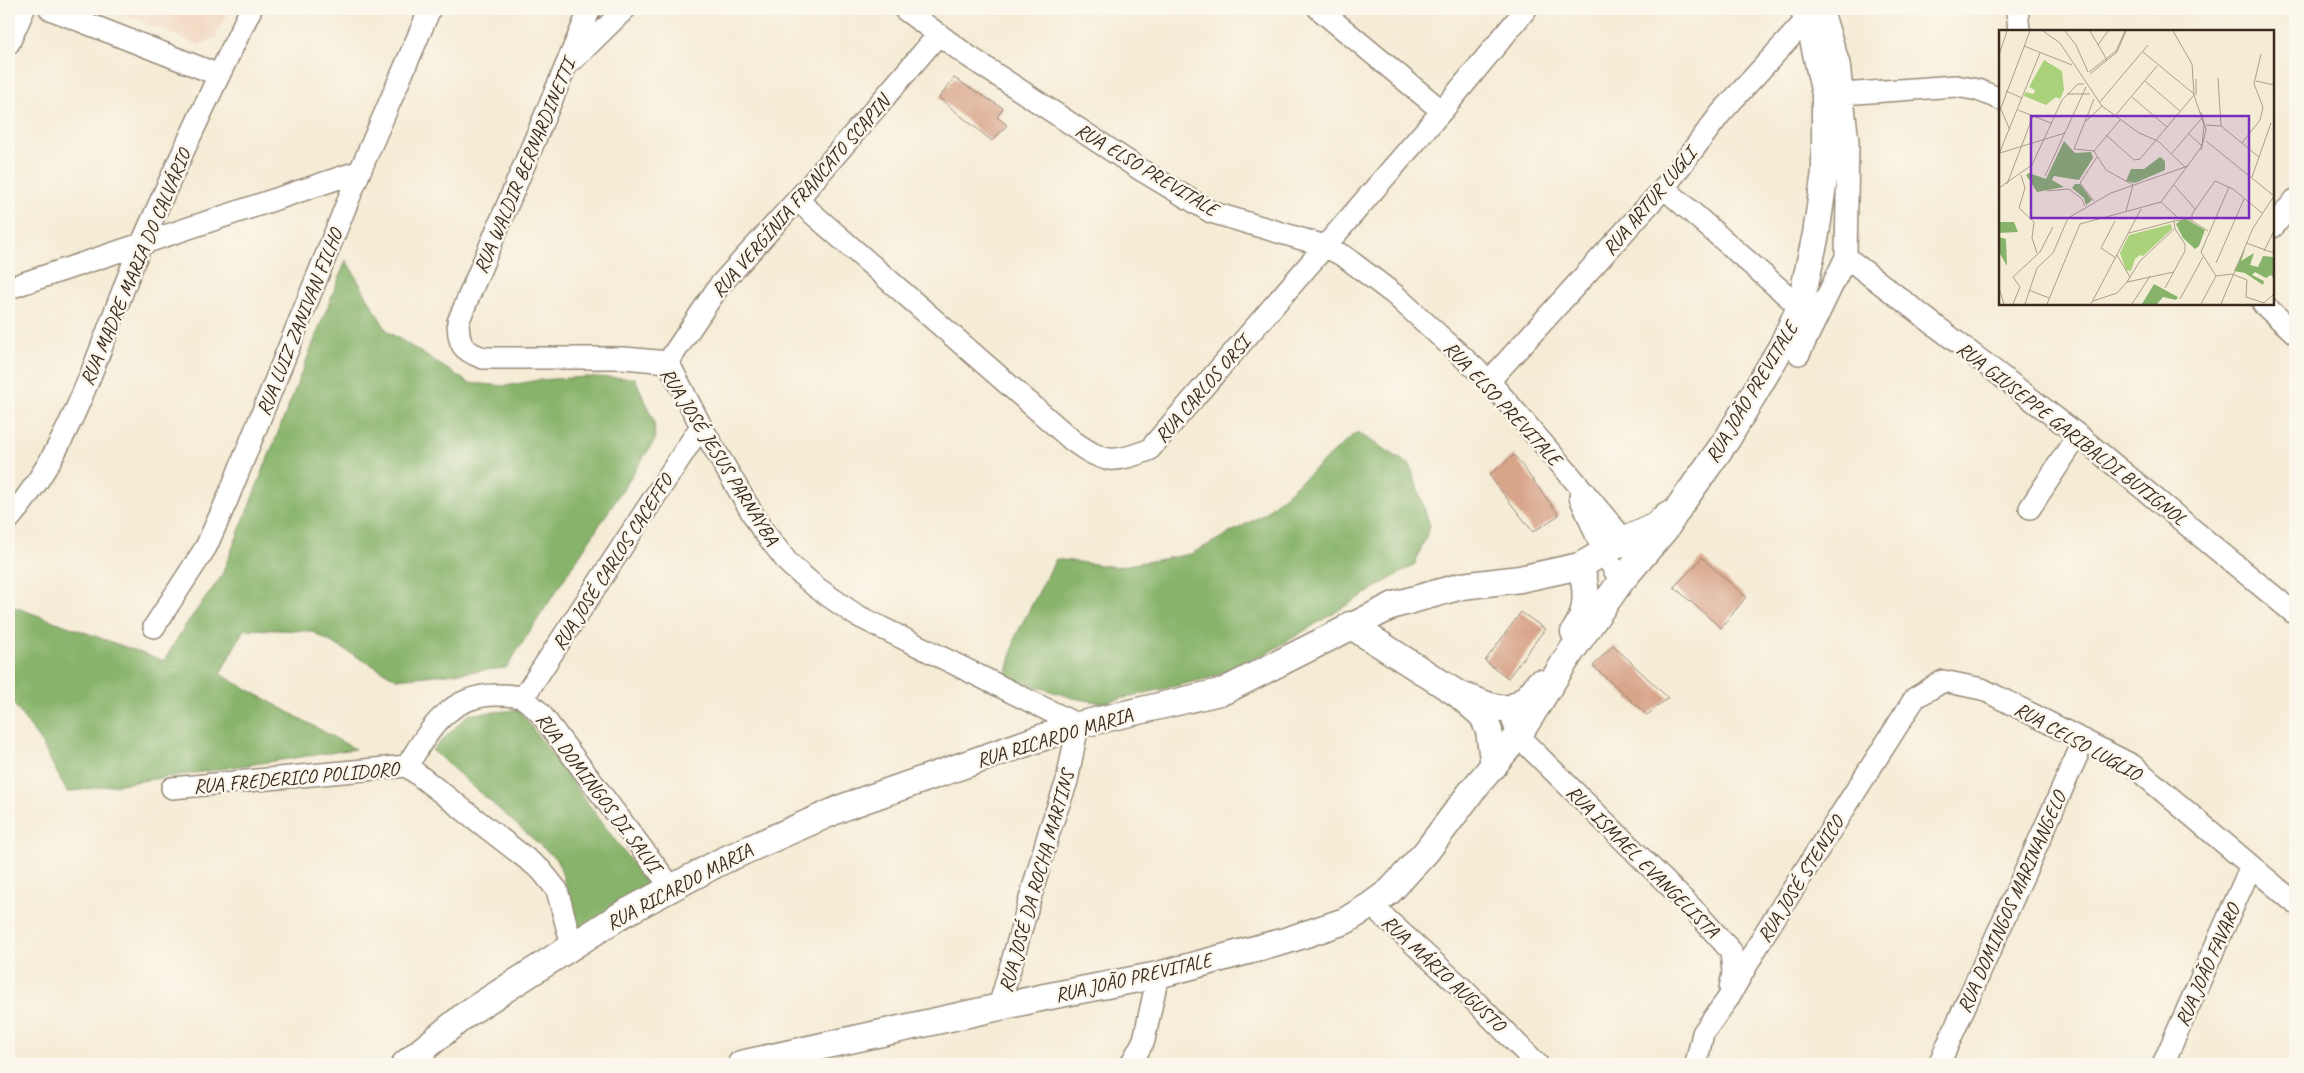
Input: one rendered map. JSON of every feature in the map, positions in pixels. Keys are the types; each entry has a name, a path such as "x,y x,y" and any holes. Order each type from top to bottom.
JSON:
{"main road":[{"name":"RUA JOÃO PREVITALE","path":"1580,566 1623,551 1666,528 1728,438 1782,346 1800,307 1822,203 1826,133 1825,94 1811,12"},
{"name":"RUA JOÃO PREVITALE","path":"741,1064 999,1007 1158,975 1285,941 1345,920 1371,906 1390,891 1426,852 1471,792 1518,736 1571,652 1621,581 1623,551"},
{"name":"RUA RICARDO MARIA","path":"405,1064 464,1015 572,946 671,887 722,860 844,807 1078,726 1224,691 1350,625 1394,605 1462,586 1520,579 1580,566"},
{"path":"1458,694 1495,707 1507,709 1521,705 1528,698 1579,626 1585,610 1586,595 1585,580 1580,566"},
{"path":"1350,625 1458,694 1483,716 1488,731 1494,766"}],"street":[{"path":"9,43 24,9"},
{"path":"50,9 219,75"},
{"name":"RUA MADRE MARIA DO CALVÁRIO","path":"9,519 43,474 69,422 141,245 251,9"},
{"name":"RUA LUIZ ZANIVAN FILHO","path":"154,627 206,547 227,500 360,171 430,9"},
{"name":"RUA WALDIR BERNARDINETTI","path":"458,322 590,9"},
{"path":"568,64 626,9"},
{"name":"RUA ELSO PREVITALE","path":"904,9 938,35 1141,170 1211,212 1325,246 1345,257 1395,295 1489,382 1569,474 1623,551"},
{"path":"1319,9 1442,111"},
{"name":"RUA CARLOS ORSI","path":"797,200 1073,441 1093,456 1120,461 1149,450 1442,111 1526,9"},
{"path":"2017,9 2020,30"},
{"name":"RUA JOÃO PREVITALE","path":"1799,354 1846,257 1848,142 1839,64 1811,12"},
{"name":"RUA ARTUR LUGLI","path":"1489,382 1664,188 1721,113 1811,12"},
{"name":"RUA VERGÍNIA FRANCATO SCAPIN","path":"668,362 719,286 797,200 938,35"},
{"path":"1842,94 1956,86 1978,90 1999,99"},
{"path":"9,288 360,171"},
{"path":"1664,188 1800,307"},
{"path":"2274,226 2295,200"},
{"name":"RUA GIUSEPPE GARIBALDI BUTIGNOL","path":"1846,257 2078,435 2295,614"},
{"path":"2263,305 2295,332"},
{"name":"RUA JOSÉ JESUS PARNAYBA","path":"458,322 459,341 468,353 483,358 624,358 668,362 701,426 761,528 789,564 817,588 856,615 1078,726"},
{"name":"RUA JOSÉ CARLOS CACEFFO","path":"523,698 701,426"},
{"path":"2030,508 2078,435"},
{"name":"RUA CELSO LUGLIO","path":"1915,698 1943,681 1982,689 2132,765 2295,903"},
{"name":"RUA DOMINGOS DI SALVI","path":"407,766 420,744 442,716 463,700 482,695 523,698 541,714 671,887"},
{"name":"RUA JOSÉ STENICO","path":"1696,1064 1703,1033 1727,1000 1765,933 1915,698"},
{"path":"1507,709 1518,736"},
{"name":"RUA JOSÉ DA ROCHA MARTINS","path":"999,1007 1050,829 1067,781 1078,726"},
{"name":"RUA ISMAEL EVANGELISTA","path":"1518,736 1697,914 1731,951 1733,973 1727,1000"},
{"name":"RUA DOMINGOS MARINANGELO","path":"1939,1064 2084,740"},
{"name":"RUA FREDERICO POLIDORO","path":"172,788 407,766 541,870 557,890 572,946"},
{"name":"RUA JOÃO FAVARO","path":"2163,1064 2251,866"},
{"name":"RUA MÁRIO AUGUSTO","path":"1371,906 1468,993 1537,1064"},
{"path":"1131,1064 1144,1040 1158,975"}],"shaded area":[{"path":"110,9 228,9 216,37 199,45"}],"green space":[{"path":"346,260 387,331 469,383 506,386 538,380 585,377 635,378 654,421 655,440 506,668 397,679 311,631 244,629 220,674 355,749 67,792 42,744 9,697 9,605 164,661 184,627 221,577"},
{"path":"1357,432 1410,465 1430,526 1415,564 1271,651 1210,678 1102,703 1073,698 1006,677 1016,635 1056,559 1116,567 1191,554 1261,516"},
{"path":"519,710 649,886 582,937 558,861 432,750 469,714"}],"building":[{"path":"954,78 1003,108 997,117 1007,125 992,141 939,98"},
{"path":"1514,455 1559,515 1533,532 1489,475"},
{"path":"1702,558 1746,597 1721,628 1674,587"},
{"path":"1521,612 1545,629 1508,678 1485,661"},
{"path":"1613,645 1668,698 1647,715 1593,666"}]}
